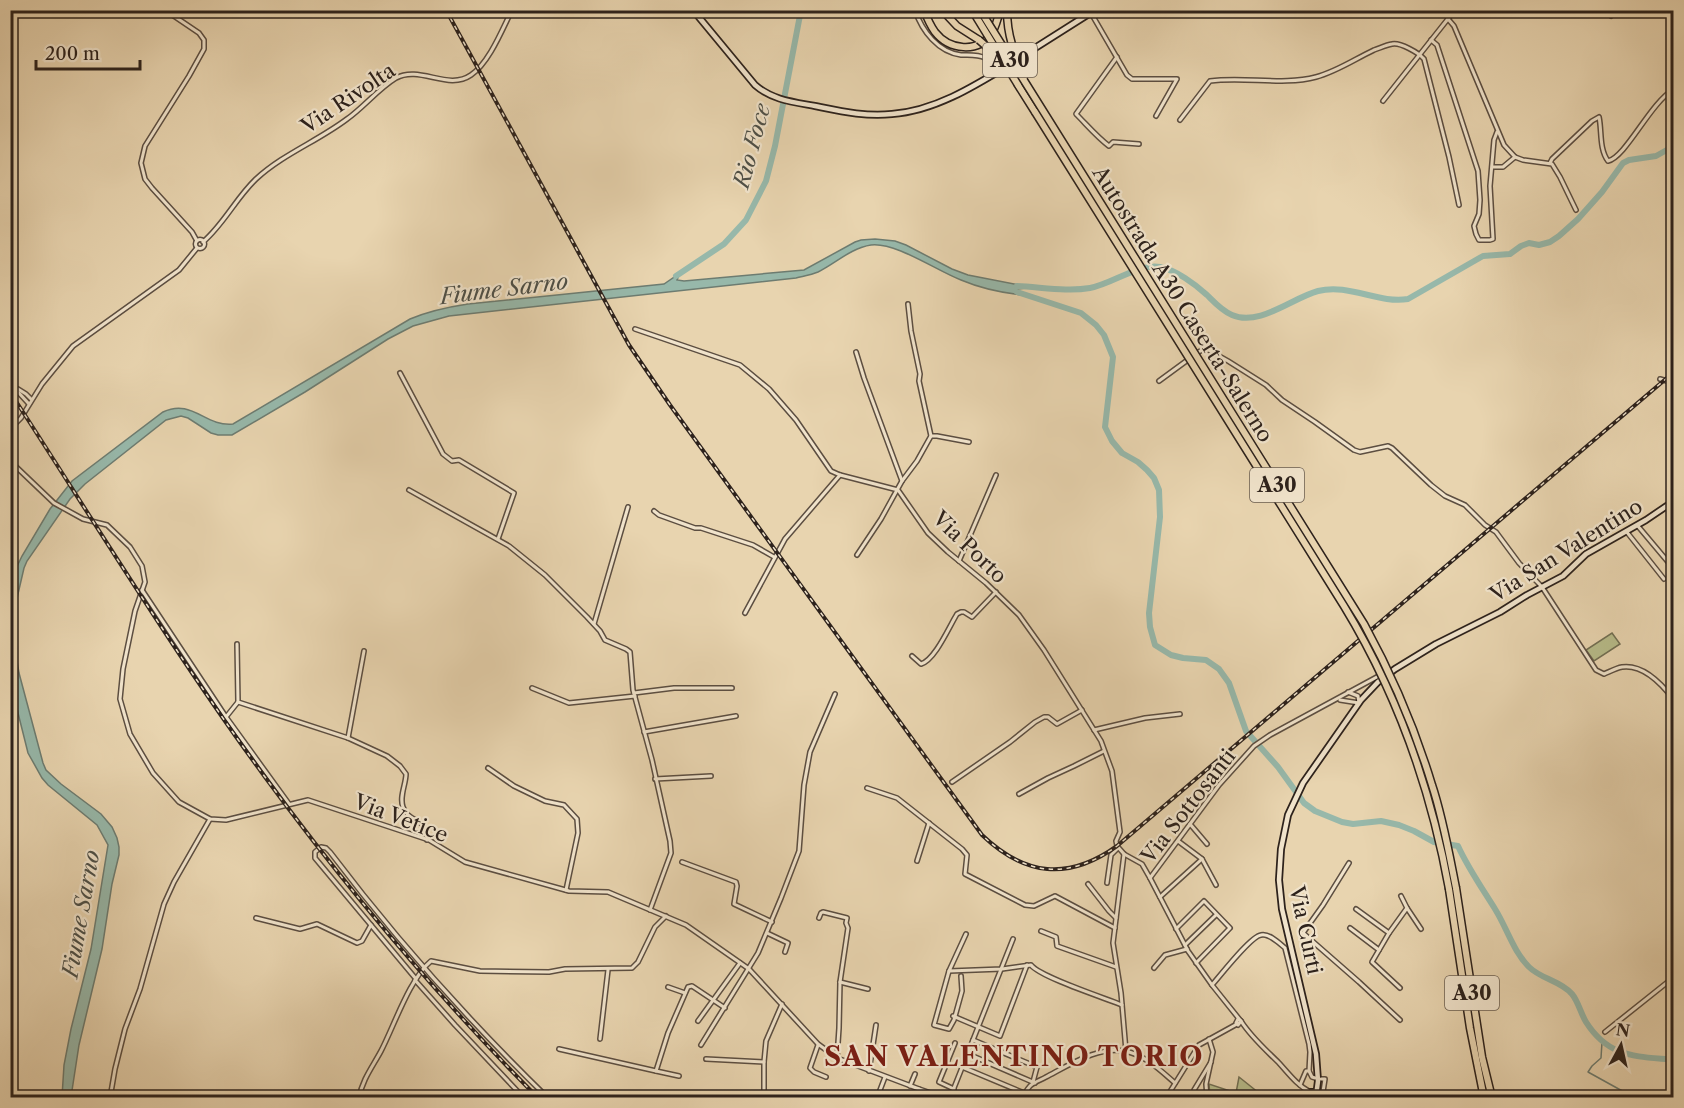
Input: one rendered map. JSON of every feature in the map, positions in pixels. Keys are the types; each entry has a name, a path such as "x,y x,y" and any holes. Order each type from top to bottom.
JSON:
{"highway":[{"path":"924,10 935,32 944,40 954,46 967,48 985,41 995,26 1000,10"},
{"path":"942,10 957,26 979,40 994,54 1011,79 1018,85"},
{"name":"Autostrada A30 Caserta-Salerno","path":"972,10 1369,648 1403,723 1433,812 1453,888 1482,1057 1492,1098"},
{"name":"Autostrada A30 Caserta-Salerno","path":"980,10 1364,624 1395,687 1433,786 1446,837 1473,1048 1484,1098"},
{"path":"1007,10 1007,23 1013,49 1041,108"}],"main road":[{"path":"693,10 764,93 779,99 866,115 908,112 967,90 1093,12"},
{"name":"Via San Valentino","path":"1303,783 1359,703 1378,682 1436,644 1500,612 1563,576 1587,554 1674,501"},
{"name":"Via Curti","path":"1303,783 1291,808 1281,849 1280,890 1282,909 1316,1054 1317,1085 1313,1095"}],"street":[{"path":"10,20 15,18 17,10"},
{"path":"10,429 21,418 37,392 73,346 179,270 197,248 197,241 192,232 148,184 142,168 145,146 204,49 204,40 199,33 165,10"},
{"name":"Via Rivolta","path":"203,242 212,235 246,189 258,178 347,120 397,77 414,74 457,80 472,75 491,50 512,10"},
{"path":"915,10 925,31 937,44 956,54 985,58 998,71"},
{"path":"1383,101 1455,10"},
{"path":"1611,16 1615,10"},
{"path":"1093,12 1127,75 1132,79 1177,80 1156,116"},
{"path":"1449,19 1504,145 1515,157 1550,163 1560,177 1576,210"},
{"path":"1431,40 1437,45 1479,171 1479,214 1474,226 1479,240 1493,239 1490,186 1494,140 1497,132"},
{"path":"1180,120 1212,80 1314,78 1393,43 1399,44 1424,58 1459,205"},
{"path":"1117,57 1076,114 1109,146 1113,142 1139,144"},
{"path":"1550,163 1595,118 1599,117 1605,158 1608,161 1613,160 1652,109 1674,89"},
{"path":"1493,167 1503,166 1515,157"},
{"path":"197,241 203,242 203,247 197,248"},
{"path":"857,555 931,436 919,381 920,374 908,304"},
{"path":"635,329 740,365 768,389 796,420 831,471 898,490"},
{"path":"1159,381 1205,348 1266,385 1282,400 1354,450 1360,452 1388,446 1431,486 1445,496 1465,504 1485,525 1499,535 1542,587 1596,670 1604,674 1626,667 1644,671 1653,677 1674,700"},
{"path":"856,352 902,481"},
{"path":"400,374 443,454 452,461 459,460 514,493 498,539"},
{"path":"1660,379 1667,381 1674,378"},
{"path":"10,379 18,392 31,402"},
{"path":"16,388 26,393 37,392"},
{"path":"26,393 31,402"},
{"path":"931,436 969,442"},
{"path":"10,461 63,509 82,519 107,525 130,548 142,566 145,582 135,611 123,669 120,699 130,734 153,773 179,802 210,819 174,882 165,904 122,1038 110,1098"},
{"path":"745,613 774,557 789,534 840,475"},
{"path":"959,561 996,475"},
{"path":"409,490 509,546 545,575 594,624 605,640 630,652 635,695 656,779 671,853 650,910"},
{"name":"Via Porto","path":"898,490 928,532 1019,615 1044,650 1094,730 1112,771 1120,832 1116,841 1118,847 1111,855 1107,884"},
{"path":"594,624 628,507"},
{"path":"654,511 695,528 753,545 774,557"},
{"path":"1637,525 1674,570"},
{"path":"1626,530 1664,579"},
{"path":"142,590 226,717 289,804"},
{"path":"912,656 921,664 926,662 957,614 964,612 972,617 996,592"},
{"path":"226,717 238,702 237,644"},
{"path":"348,738 364,651"},
{"name":"Via San Valentino","path":"1261,741 1411,659"},
{"path":"532,688 569,703 674,688 732,688"},
{"path":"1340,700 1359,703 1358,696 1348,692"},
{"path":"701,1045 749,969 772,922 799,850 804,785 810,753 835,694"},
{"path":"238,702 348,738 387,756 404,770 406,777 402,795 403,807 428,831 427,840"},
{"path":"952,782 1041,719 1048,717 1058,724 1082,710"},
{"path":"1094,730 1145,718 1180,714"},
{"path":"644,732 736,716"},
{"name":"Via Sottosanti","path":"1261,741 1219,785 1150,878 1186,947 1235,1014 1238,1022 1313,1095"},
{"path":"1019,794 1104,751"},
{"path":"488,768 514,786 545,801 564,805 577,819 578,833 566,890"},
{"path":"656,779 711,776"},
{"path":"867,788 897,798 965,851 967,855 965,874 1025,905 1034,906 1055,896 1115,928"},
{"name":"Via Vetice","path":"210,819 226,820 308,800 427,840 465,862 566,890 608,892 686,925 749,969 818,1044 837,1058 945,1098"},
{"path":"917,861 929,823"},
{"path":"1190,824 1207,844"},
{"path":"1672,829 1674,839"},
{"path":"1178,841 1202,859 1216,885"},
{"path":"1118,847 1142,864 1150,878"},
{"path":"524,1098 416,979 315,858 315,852 326,848 330,852 402,942 548,1098"},
{"path":"1125,854 1113,943 1126,1051"},
{"path":"1160,897 1202,859"},
{"path":"682,862 736,882 734,904 772,922"},
{"path":"1349,863 1303,933 1400,1020"},
{"path":"1088,884 1116,918"},
{"path":"1401,896 1421,929"},
{"path":"1176,928 1204,901 1230,928 1196,963"},
{"path":"1400,988 1372,962 1407,908"},
{"path":"1356,909 1389,933"},
{"path":"819,918 823,912 847,918 847,939 840,982 840,1028 837,1058"},
{"path":"1154,968 1165,955 1186,947 1217,915"},
{"path":"359,1098 363,1083 416,979 424,966 431,961 480,971 549,972 565,969 632,968 638,962 655,927 666,916"},
{"path":"256,918 300,929 317,924 357,943 362,941 371,925"},
{"path":"1350,928 1379,950"},
{"path":"1041,931 1056,938 1057,946 1116,968"},
{"path":"767,933 788,943 785,952"},
{"path":"961,976 962,991 954,1020 949,1029 934,1025 949,971 966,934"},
{"path":"1212,985 1241,952 1260,935 1268,936 1285,948 1309,1044 1309,1071 1315,1078"},
{"path":"950,1098 1013,939"},
{"path":"698,1021 740,963"},
{"path":"949,971 1002,969 1031,964 1033,968 1047,976 1122,1005"},
{"path":"953,1017 1000,1036 1027,965"},
{"path":"600,1039 608,969"},
{"path":"1605,1032 1674,976"},
{"path":"840,982 868,989"},
{"path":"656,1071 668,1033 688,987 692,986 725,1008"},
{"path":"668,987 685,993"},
{"path":"764,1098 766,1041 782,1004"},
{"path":"1166,1098 1195,1050 1238,1022"},
{"path":"870,1071 876,1025"},
{"path":"973,1040 1037,1066 1034,1082"},
{"path":"1209,1040 1213,1052 1212,1061 1206,1084 1207,1096 1201,1097 1194,1090 1212,1061"},
{"path":"954,1089 939,1082 955,1043"},
{"path":"818,1044 810,1068 826,1077"},
{"path":"560,1049 679,1076"},
{"path":"1022,1098 1034,1082 1094,1053 1126,1051 1146,1059 1175,1083"},
{"path":"968,1054 1034,1082"},
{"path":"706,1059 764,1062"},
{"path":"962,1067 1025,1093"},
{"path":"1302,1086 1304,1074 1309,1071"},
{"path":"910,1086 915,1074"},
{"path":"877,1098 885,1077"},
{"path":"1313,1095 1325,1079 1320,1079"},
{"path":"916,1098 919,1089"}],"green space":[{"path":"1612,633 1620,644 1594,661 1586,650"},
{"path":"1239,1077 1264,1097 1210,1097 1209,1084 1236,1093"}],"shaded area":[{"name":"Fiume Sarno","path":"875,239 895,241 906,245 968,275 1025,286 1025,288 1018,289 1018,292 1023,295 976,285 951,276 904,252 881,245 871,245 850,252 818,272 796,278 449,316 413,326 388,339 232,435 211,433 181,416 166,420 85,484 70,499 27,561 11,624 19,673 46,770 101,814 112,827 119,847 102,949 79,1045 71,1097 62,1097 64,1065 91,949 108,845 97,825 48,785 28,753 11,685 10,581 50,509 72,481 163,412 182,408 223,424 233,424 410,319 431,312 468,304 664,284 680,273 677,280 684,281 804,270 855,242"}],"waterway":[{"name":"Rio Foce","path":"676,276 724,244 746,220 766,181 801,10"},
{"path":"1017,286 1090,288 1143,268 1160,267 1185,278 1225,311 1242,318 1264,315 1318,291 1330,289 1352,291 1386,299 1408,299 1483,256 1510,254 1529,243 1539,245 1550,242 1578,219 1623,163 1656,156 1674,146"},
{"path":"1017,292 1081,313 1104,335 1113,357 1105,427 1112,441 1122,453 1147,470 1154,478 1159,490 1160,517 1149,613 1155,645 1171,655 1206,660 1219,669 1229,683 1246,731 1278,767 1304,803 1315,811 1353,824 1381,821 1399,825 1434,842 1458,846 1523,961 1534,971 1572,994 1586,1022 1604,1043 1635,1056 1674,1060"},
{"path":"1602,1042 1601,1058 1588,1072 1635,1098"}],"railway":[{"path":"446,10 629,345 670,405 982,835 998,849 1031,866 1064,869 1081,865 1117,846 1674,372"},
{"path":"10,392 199,683 296,819 395,942 465,1022 538,1098"}],"district":[{"name":"SAN VALENTINO TORIO","path":"1014,1056"}]}
